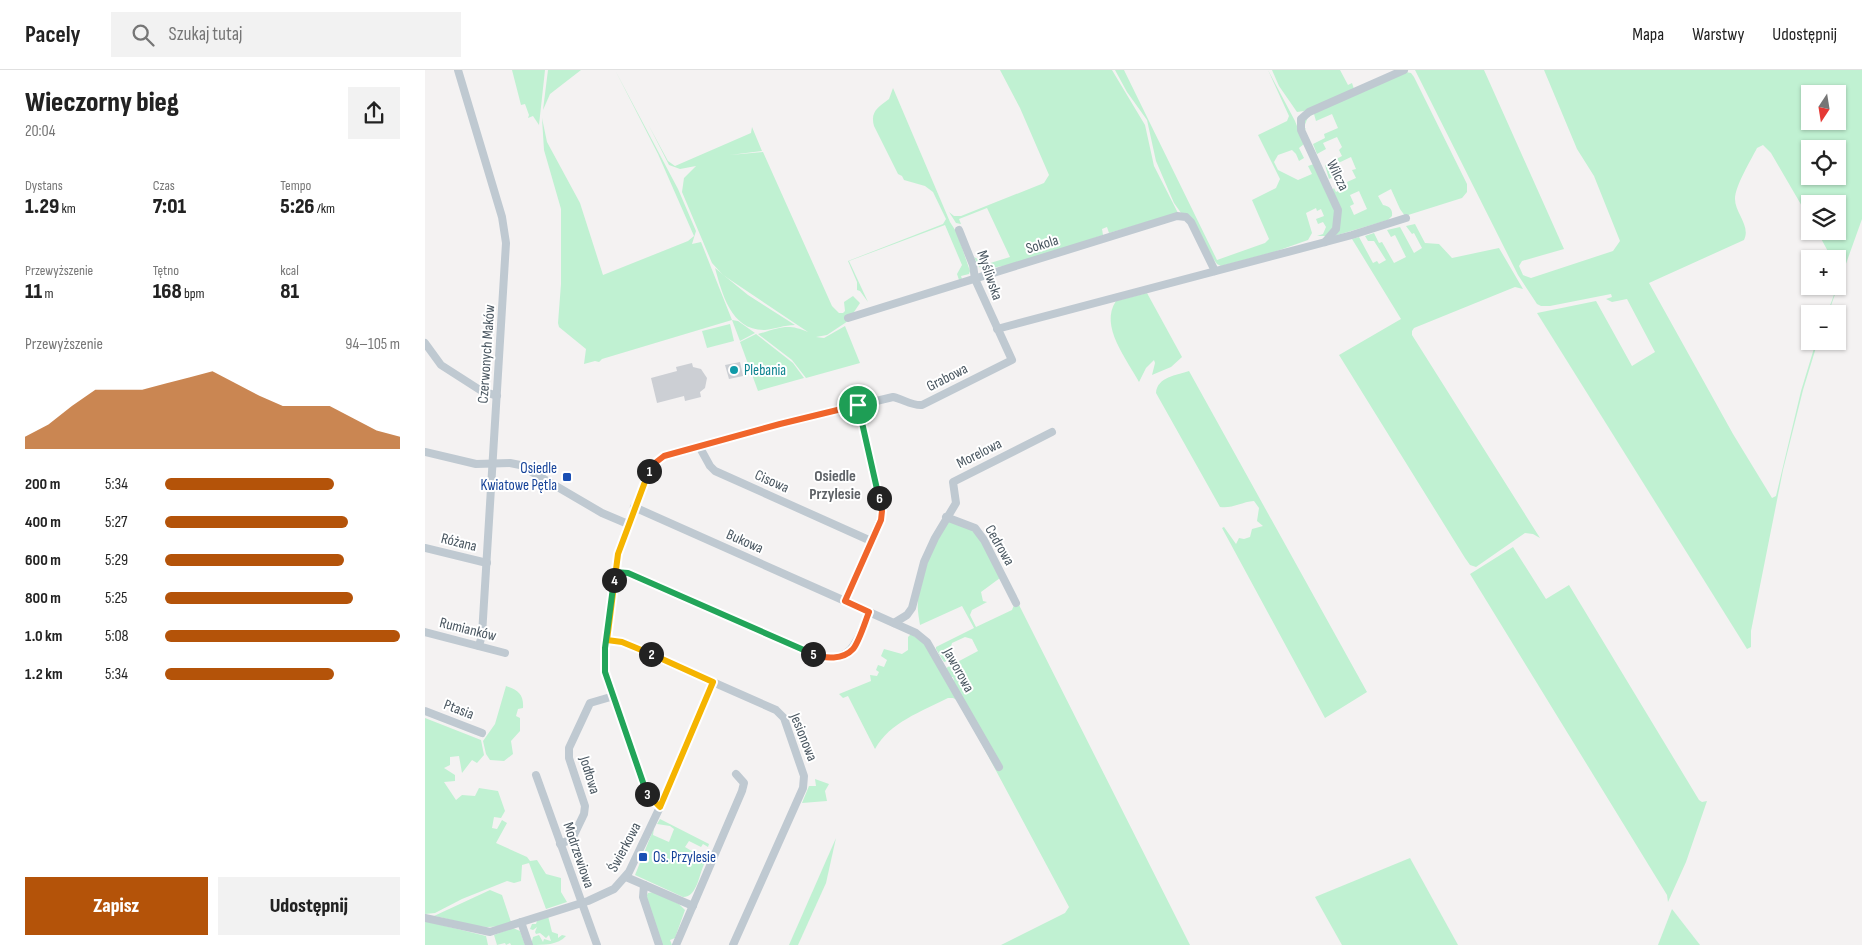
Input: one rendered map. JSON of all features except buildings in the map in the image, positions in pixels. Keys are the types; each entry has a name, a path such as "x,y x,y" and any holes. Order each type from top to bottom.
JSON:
{"street":[{"name":"Czerwonych Maków","path":"458,70 502,217 506,243 487,563 482,635 479,646"},
{"name":"Wilcza","path":"1325,242 1336,229 1338,210 1301,130 1301,120 1309,112 1404,70"},
{"name":"Sokola","path":"848,318 1179,215 1186,217 1193,226 1216,270"},
{"path":"997,329 1325,242 1406,218"},
{"name":"Myśliwska","path":"959,230 973,265 975,279 1012,360"},
{"path":"425,343 441,365 485,392 497,396"},
{"name":"Grabowa","path":"858,405 893,397 903,399 917,406 922,405 1012,360"},
{"path":"660,807 648,796 605,672 607,640 618,554 647,474 655,463 664,456 699,446 858,405 882,511 845,601"},
{"name":"Morelowa","path":"946,517 956,503 953,482 1053,432"},
{"name":"Cisowa","path":"699,446 709,466 715,471 871,541"},
{"path":"425,452 476,464 520,465 602,513 628,524"},
{"name":"Bukowa","path":"634,507 869,612"},
{"path":"894,623 907,615 912,608 924,562 946,517"},
{"name":"Cedrowa","path":"946,517 975,528 984,540 1016,603"},
{"name":"Różana","path":"425,548 487,563"},
{"path":"615,572 628,573 815,655 830,659 844,655 853,649 869,612"},
{"name":"Jaworowa","path":"869,612 920,636 930,646 999,767"},
{"name":"Rumianków","path":"425,632 505,653"},
{"name":"Jesionowa","path":"607,640 622,642 713,682 776,710 784,718 804,776 803,788 733,945"},
{"name":"Świerkowa","path":"425,918 490,932 608,893 626,877 660,807 713,682"},
{"name":"Jodłowa","path":"560,844 572,839 584,814 585,806 569,758 569,748 590,703 614,696"},
{"name":"Ptasia","path":"425,711 482,733"},
{"name":"Modrzewiowa","path":"536,774 597,945"},
{"path":"676,945 742,791 744,783 736,774"},
{"path":"626,877 693,906"},
{"path":"644,885 643,897 659,945"},
{"path":"521,922 529,945"}],"green space":[{"path":"512,70 545,70 539,125 533,116 528,118 529,115 525,104 521,105"},
{"path":"548,70 581,70 550,94 543,110"},
{"path":"615,70 678,189 696,231 692,244 701,242 732,320 602,359 599,362 595,361 584,364 586,349 559,327 558,323 561,284 561,209 544,150 542,118 547,142 580,203 603,275 688,241 694,236 658,154"},
{"path":"1000,70 1112,70 1145,125 1154,166 1178,213 1109,233 1107,227 1102,229 1103,235 1019,262 988,268 979,267 974,257 987,264 1010,257 987,208 959,219 961,224 956,223 949,212 954,216 961,216 1044,183 1049,175 1020,108"},
{"path":"1115,70 1124,70 1217,260 1265,243 1269,239 1252,200 1276,188 1280,179 1258,135 1287,121 1289,116 1268,70 1295,121 1304,144 1299,148 1304,158 1299,161 1292,150 1278,155 1274,162 1278,170 1298,180 1312,174 1308,166 1314,164 1336,212 1334,226 1326,236 1317,236 1323,234 1326,227 1323,222 1318,224 1316,219 1324,216 1321,209 1317,211 1316,208 1306,213 1312,233 1308,240 1274,252 1221,266 1217,264 1174,203 1156,161 1147,120 1127,92"},
{"path":"1272,70 1340,70 1348,85 1352,83 1354,89 1304,111 1297,112 1279,86"},
{"path":"1415,70 1484,70 1564,249 1522,261 1519,266 1523,275 1531,278 1613,251 1620,241 1594,176 1577,149 1544,70 1862,70 1862,219 1846,264 1846,250 1827,250 1822,240 1846,240 1846,195 1801,195 1801,205 1771,153 1763,145 1757,148 1740,180 1735,199 1746,230 1744,240 1649,283 1733,434 1772,498 1776,496 1801,391 1813,350 1815,350 1783,470 1751,631 1751,647 1747,649 1537,313 1596,301 1632,366 1655,352 1627,299 1612,302 1606,299 1612,297 1611,294 1550,306 1537,304 1518,275"},
{"path":"1406,72 1411,73 1467,184 1467,192 1462,198 1405,216 1391,189 1378,196 1383,205 1391,210 1392,216 1388,220 1334,236 1337,231 1333,189 1336,192 1348,186 1347,182 1356,178 1352,170 1356,169 1351,157 1332,166 1336,175 1329,179 1325,165 1342,156 1339,150 1342,147 1337,137 1323,143 1326,149 1317,154 1313,144 1325,138 1324,134 1338,128 1332,114 1316,121 1314,114 1308,117 1304,127 1306,129 1303,131 1304,118","holes":["1359,191 1367,209 1354,215 1350,206 1354,204 1350,195"]},
{"path":"893,88 950,222 957,233 970,271 969,274 961,276 962,279 959,280 957,274 962,265 945,225 849,261 868,302 860,291 857,290 857,282 848,261 943,224 946,219 933,192 925,186 904,180 898,174 874,126 874,113 878,107 889,99"},
{"path":"648,124 668,161 675,166 751,133 752,127 762,151 730,155 763,152 832,306 839,313 843,313 845,311 844,302 853,296 860,303 848,321 827,335 816,337 824,338 845,326 860,363 806,378 792,360 758,334 789,327 808,332 723,275 712,263 682,192 684,178 696,166 680,169 669,165"},
{"path":"1415,224 1425,243 1439,244 1452,258 1499,248 1523,289 1515,287 1414,328 1412,331 1412,335 1540,538 1533,534 1525,533 1476,567 1470,565 1465,558 1339,355 1401,319 1352,239 1359,237 1373,263 1377,261 1379,264 1386,260 1374,241 1368,241 1365,236 1374,233 1379,243 1382,242 1394,263 1406,257 1395,235 1391,237 1387,230 1400,227 1414,253 1422,248 1414,233 1412,234 1406,226"},
{"path":"715,268 748,295 795,325 765,330 753,329 744,324 730,309"},
{"path":"1147,293 1182,357 1171,367 1152,375 1154,360 1146,368 1139,382 1122,353 1113,332 1111,321 1116,301"},
{"path":"732,320 738,321 755,333 740,341"},
{"path":"730,324 734,341 707,348 702,331"},
{"path":"756,334 793,363 804,378 758,391 740,342"},
{"path":"1189,371 1367,692 1325,718 1222,528 1224,527 1236,544 1239,538 1250,537 1252,529 1263,526 1257,521 1259,508 1254,501 1229,507 1220,507 1156,393 1160,383 1164,380"},
{"path":"947,522 958,523 975,533 986,549 1000,578 981,592 983,601 987,602 972,610 970,615 976,627 1012,610 1014,605 1018,603 1190,945 1001,945 1065,913 1069,907 964,711 952,682 954,680 953,677 949,677 946,668 978,651 972,639 965,637 952,643 947,661 944,662 936,649 936,647 974,628 962,606 920,625 918,605 921,584 937,537"},
{"path":"1513,547 1546,599 1569,585 1699,800 1702,802 1707,801 1686,862 1668,902 1667,895 1470,574"},
{"path":"911,634 925,644 957,700 948,698 917,713 889,732 875,749 848,696 843,698 839,694 871,681 870,675 877,676 879,672 876,670 878,665 884,667 887,660 881,656 884,649 902,654 908,650 908,637"},
{"path":"506,686 517,691 522,699 523,708 518,709 516,716 520,718 520,731 511,741 513,754 504,761 490,760 486,754 483,741 495,724"},
{"path":"425,718 481,740 484,755 477,763 472,760 462,773 459,756 450,757 450,765 444,768 455,775 455,781 444,782 456,800 462,795 475,796 479,788 498,791 505,811 501,818 494,817 492,828 497,829 502,820 507,823 496,843 527,857 530,861 537,860 546,874 561,878 561,892 567,902 546,909 529,863 522,865 521,881 514,883 507,881 462,899 435,913 425,914"},
{"path":"815,779 829,784 825,791 827,801 802,803 809,786 816,786"},
{"path":"660,819 709,844 708,847 703,844 701,847 689,841 685,847 695,853 694,858 705,863 695,889 688,896 683,897 635,875 654,828 653,835 669,842 674,829 670,826 657,824"},
{"path":"836,838 826,883 798,945 789,945"},
{"path":"1410,858 1458,945 1342,945 1315,897"},
{"path":"490,890 502,895 511,922 491,927 482,927 434,916"},
{"path":"653,892 679,904 685,910 675,938 670,940 672,945 662,945 646,897 648,893"},
{"path":"1672,909 1700,945 1658,945"},
{"path":"548,916 552,932 558,934 558,938 562,935 566,936 555,943 531,945 533,937 539,935 543,942 544,939 551,941 549,935 546,938 540,933 536,934 537,927 533,930 530,929 532,924 536,924 537,921"},
{"path":"425,921 486,936 488,945 425,945"},
{"path":"513,928 520,931 525,945 511,945 510,943 506,945 505,943 497,945 494,935"}],"place":[{"name":"Plebania","path":"734,370"},
{"name":"Osiedle Kwiatowe Pętla","path":"567,477"},
{"name":"Os. Przylesie","path":"643,857"}],"district":[{"name":"Osiedle Przylesie","path":"835,484"}],"route":[{"path":"858,405 664,456 651,466 647,474 618,554 617,560 607,640 622,642 713,682 660,807 648,796 605,672 605,648 615,572 628,573 819,657 830,659 844,655 853,649 869,612 845,601 881,520 882,511 858,405"}]}
